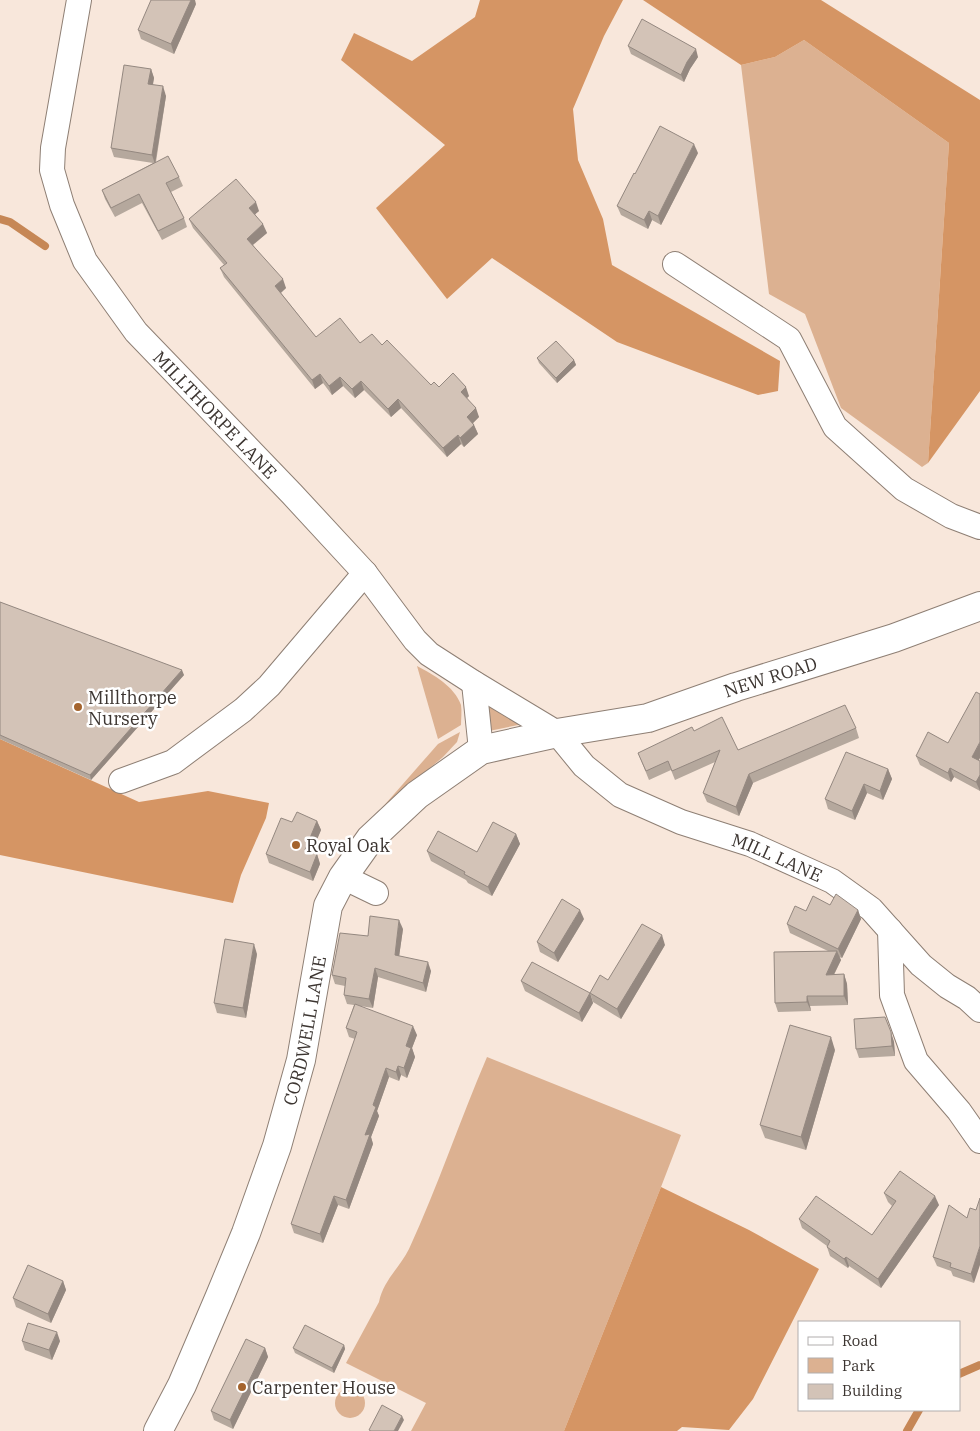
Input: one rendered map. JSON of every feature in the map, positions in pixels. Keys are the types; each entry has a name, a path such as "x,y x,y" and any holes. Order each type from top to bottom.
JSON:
{"main road":[{"name":"NEW ROAD","path":"557,733 648,718 736,687 894,638 980,606"},
{"name":"CORDWELL LANE","path":"158,1431 182,1385 220,1296 246,1233 277,1146 301,1060 328,906 344,877 370,840 417,795 481,750 557,733"}],"street":[{"name":"MILLTHORPE LANE","path":"79,0 53,148 52,170 62,205 85,261 136,332 365,573 415,640 429,654 557,733"},
{"path":"676,264 790,339 835,427 904,489 951,516 980,527"},
{"path":"122,781 173,762 243,710 269,686 365,573"},
{"path":"474,683 481,750"},
{"name":"MILL LANE","path":"557,733 584,766 620,795 681,822 750,844 832,881 871,909 921,965 946,986 966,998 980,1010"},
{"path":"344,877 376,893"},
{"path":"890,930 892,995 916,1061 959,1111 980,1141"}],"green space":[{"path":"804,40 949,143 928,463 922,467 841,408 805,314 769,294 741,65 775,57"},
{"path":"417,666 437,677 454,692 461,705 461,725 438,739"},
{"path":"483,697 528,723 489,731"},
{"path":"460,732 457,742 443,757 381,809 438,744"},
{"path":"487,1057 681,1135 564,1431 411,1431 426,1403 346,1363 379,1302 384,1287 409,1249"},
{"path":"350,1388 361,1392 365,1403 361,1414 350,1418 339,1414 335,1403 339,1392"}],"shaded area":[{"path":"480,0 623,0 604,36 573,109 578,160 603,219 612,265 780,361 778,391 758,395 617,342 492,258 447,299 376,208 445,145 341,60 354,33 412,61 475,17"},
{"path":"643,0 821,0 980,100 980,391 928,463 949,143 804,40 775,57 741,65"},
{"path":"0,739 139,802 208,791 269,803 266,818 241,875 233,903 0,855"},
{"path":"661,1187 749,1230 819,1269 753,1399 729,1430 682,1427 677,1431 564,1431"}],"building":[{"path":"151,0 191,0 171,44 138,30"},
{"path":"642,19 696,49 681,75 628,46"},
{"path":"124,65 151,69 148,84 163,86 152,155 111,148"},
{"path":"660,126 694,144 658,216 649,211 644,220 617,206"},
{"path":"168,156 179,177 166,183 184,218 158,231 139,194 111,208 102,190"},
{"path":"236,179 256,202 249,208 263,224 247,239 283,279 275,286 316,337 340,318 360,343 372,334 382,345 387,340 431,385 434,382 439,387 453,373 466,387 461,392 476,408 467,417 474,425 460,438 458,435 443,448 398,399 388,409 361,381 352,389 340,377 329,386 320,374 312,380 220,268 227,263 189,219"},
{"path":"556,341 574,360 556,378 537,358"},
{"name":"Millthorpe Nursery","path":"0,602 182,670 90,775 0,735"},
{"path":"976,692 980,694 980,742 972,757 980,761 980,775 976,782 950,768 948,773 916,756 928,732 948,743"},
{"path":"845,705 856,728 749,774 736,807 703,793 720,750 672,771 668,761 646,771 638,753 692,727 694,731 722,717 738,750"},
{"path":"846,752 888,769 880,791 864,784 852,811 825,799"},
{"name":"Royal Oak","path":"297,812 317,821 305,850 317,854 310,872 266,854 281,818 292,822"},
{"path":"493,822 516,834 488,887 427,851 438,831 477,852"},
{"path":"836,894 858,910 838,949 787,924 795,906 806,911 813,896 830,905"},
{"path":"562,899 580,910 554,953 537,942"},
{"path":"370,916 399,920 395,955 428,962 423,983 375,968 369,999 344,995 346,978 332,975 340,933 368,936"},
{"path":"642,924 662,935 617,1009 590,993 600,975 608,980"},
{"path":"225,939 254,944 243,1008 214,1003"},
{"path":"837,951 826,975 844,974 844,996 807,996 807,1002 775,1003 774,952"},
{"path":"532,962 590,993 579,1013 521,981"},
{"path":"355,1004 413,1026 406,1046 411,1048 404,1068 398,1066 396,1072 386,1068 373,1105 376,1107 365,1135 370,1134 346,1200 334,1196 320,1234 291,1224 357,1032 346,1028"},
{"path":"885,1017 891,1032 892,1046 856,1049 854,1019"},
{"path":"790,1025 831,1037 801,1137 760,1125"},
{"path":"900,1171 935,1196 878,1279 846,1257 844,1259 827,1247 830,1241 799,1219 816,1196 872,1235 896,1201 884,1193"},
{"path":"980,1198 980,1246 971,1274 950,1267 951,1263 933,1257 949,1205 967,1218 970,1208 976,1210"},
{"path":"28,1265 63,1281 48,1314 13,1298"},
{"path":"28,1323 57,1332 49,1350 22,1341"},
{"path":"305,1325 344,1345 332,1368 293,1348"},
{"path":"246,1339 265,1348 230,1420 211,1411"},
{"path":"382,1405 402,1416 394,1431 369,1430"}],"waterway":[{"path":"0,219 10,222 45,246"},
{"path":"960,1374 980,1365"},
{"path":"907,1431 918,1411"}],"place":[{"name":"Millthorpe Nursery","path":"78,707"},
{"name":"Royal Oak","path":"296,845"},
{"name":"Carpenter House","path":"242,1387"}]}
